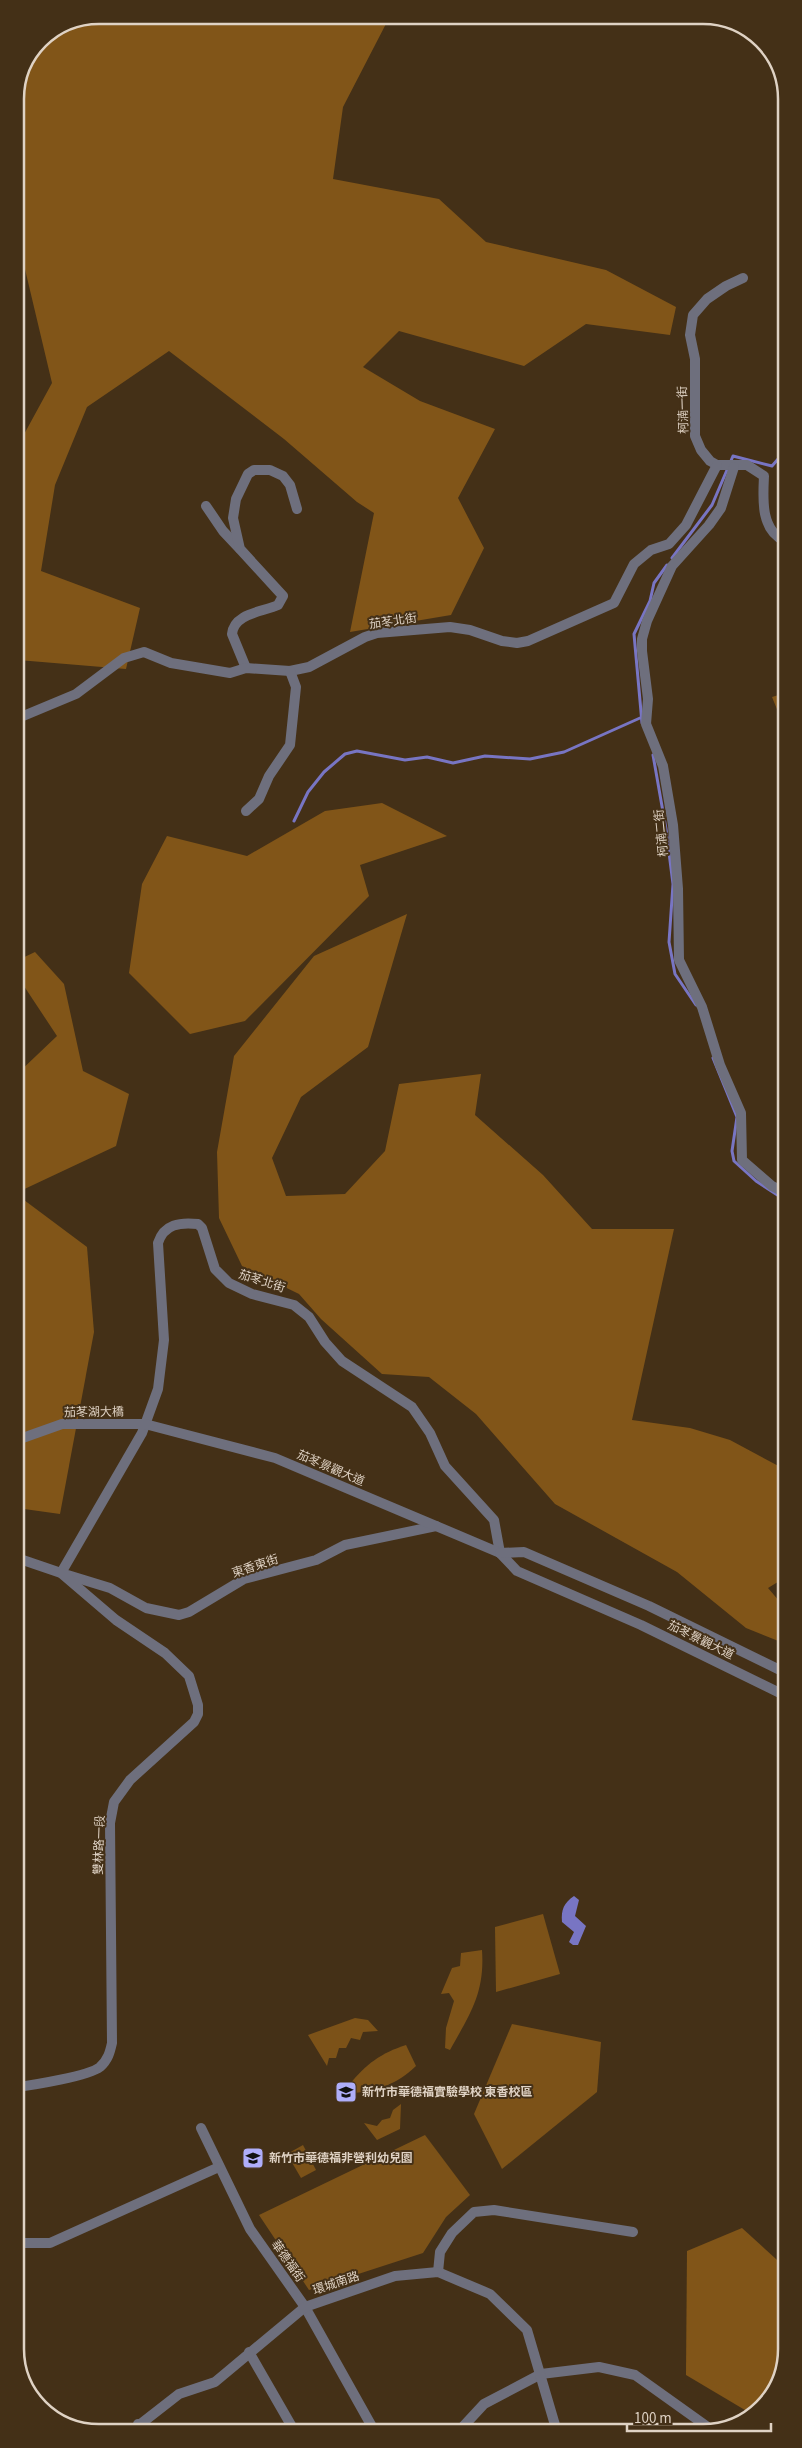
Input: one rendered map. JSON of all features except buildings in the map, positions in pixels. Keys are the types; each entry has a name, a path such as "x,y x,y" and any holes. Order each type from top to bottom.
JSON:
{"street":[{"name":"柯湳一街","path":"717,465 710,461 701,450 695,436 695,359 690,335 693,315 707,299 726,286 743,278"},
{"path":"717,465 734,467 747,465 764,476 763,508 770,529 778,538"},
{"name":"茄苳北街","path":"24,716 76,694 124,658 144,652 171,662 230,672 246,668 290,671 309,668 365,637 377,633 450,627 470,630 502,642 517,643 528,641 614,603 634,564 651,550 669,544 686,525 717,465"},
{"name":"柯湳二街","path":"734,467 721,508 709,525 672,566 647,621 642,639 648,699 646,724 663,766 674,825 678,889 678,960 702,1007 720,1065 741,1113 742,1160 778,1189"},
{"path":"240,549 233,518 236,499 248,474 254,470 270,470 283,476 290,485 297,509"},
{"path":"206,506 222,531 283,596 278,605 258,610 239,621 233,629 232,634 246,668"},
{"path":"246,811 259,799 269,776 290,745 296,687 290,671"},
{"name":"茄苳北街","path":"61,1573 145,1424 158,1389 163,1364 164,1340 158,1243 160,1236 168,1228 182,1223 198,1224 202,1228 215,1269 229,1283 252,1294 294,1305 309,1317 325,1342 342,1361 412,1407 430,1433 445,1466 494,1520 500,1553"},
{"name":"茄苳湖大橋","path":"24,1438 62,1424 145,1424"},
{"name":"茄苳景觀大道","path":"145,1424 274,1458 500,1553 524,1552 649,1606 778,1669"},
{"name":"東香東街","path":"61,1573 110,1588 146,1608 179,1615 190,1612 244,1580 316,1560 345,1545 436,1526"},
{"name":"茄苳景觀大道","path":"500,1553 517,1572 641,1625 778,1692"},
{"path":"24,1560 61,1573"},
{"name":"雙林路一段","path":"24,2086 49,2082 100,2068 108,2057 112,2043 110,1823 114,1802 130,1780 182,1733 198,1714 198,1705 189,1676 165,1653 116,1620 61,1573"},
{"name":"華德福街","path":"201,2128 250,2229 305,2307 371,2424"},
{"path":"24,2243 50,2243 219,2167"},
{"path":"438,2272 440,2252 452,2233 474,2212 494,2210 633,2232"},
{"name":"環城南路","path":"138,2424 179,2394 215,2382 305,2307 395,2276 438,2272 490,2294 527,2330 554,2424"},
{"path":"250,2352 290,2424"},
{"path":"465,2424 484,2404 541,2374 600,2367 635,2375 704,2424"}],"shaded area":[{"path":"386,24 343,107 333,179 439,199 486,242 606,270 676,307 670,335 586,324 524,366 399,331 363,367 420,401 495,429 458,498 484,548 451,615 350,632 374,513 357,502 284,439 169,351 87,407 55,485 41,571 140,608 126,669 24,660 24,434 52,383 24,265 25,84 29,70 36,57 46,46 57,36 70,29 84,25"},
{"path":"778,695 778,712 772,697"},
{"path":"382,803 447,836 360,865 369,896 245,1021 190,1034 129,973 142,884 167,836 247,856 325,811"},
{"path":"407,914 368,1047 301,1097 272,1158 286,1196 345,1194 385,1151 399,1084 481,1074 475,1115 543,1175 592,1229 674,1229 632,1420 690,1428 730,1440 778,1466 778,1582 768,1588 778,1600 778,1641 746,1628 677,1572 555,1504 476,1414 429,1377 382,1374 321,1319 299,1294 242,1266 219,1218 217,1152 234,1056 314,956"},
{"path":"35,952 64,984 83,1071 129,1094 116,1146 24,1189 24,1067 57,1036 24,986 24,957"},
{"path":"24,1200 87,1247 94,1332 60,1514 24,1509"},
{"path":"574,1896 579,1900 575,1916 586,1926 578,1945 573,1945 569,1942 574,1932 562,1922 564,1907"},
{"path":"543,1914 560,1974 496,1992 495,1927"},
{"path":"482,1950 481,1979 475,2003 450,2050 445,2048 446,2028 454,2001 449,1993 441,1994 452,1968 460,1966 461,1953"},
{"path":"355,2018 368,2020 378,2031 363,2032 360,2040 351,2038 346,2048 339,2048 336,2058 329,2058 327,2066 308,2035"},
{"path":"512,2024 601,2042 597,2092 502,2169 474,2114"},
{"path":"406,2045 416,2066 395,2082 372,2090 354,2093 349,2085 362,2071 374,2060"},
{"path":"401,2104 400,2129 377,2140 364,2123 377,2126 382,2120 390,2118 393,2110"},
{"path":"425,2135 470,2195 446,2217 423,2253 309,2290 259,2215"},
{"path":"303,2145 316,2170 301,2178 287,2154"},
{"path":"742,2228 778,2261 777,2364 763,2395 746,2411 686,2375 687,2251"}],"waterway":[{"path":"672,558 712,505 733,456 772,466 778,459"},
{"path":"642,723 634,634 650,601 654,583 667,565"},
{"path":"294,821 308,792 324,772 345,754 357,751 405,760 427,757 453,763 485,756 530,759 564,752 640,718"},
{"path":"653,755 666,829 673,884 669,942 675,974 696,1005"},
{"path":"713,1058 737,1117 732,1151 734,1161 756,1181 778,1195"}],"place":[{"name":"新竹市華德福實驗學校 東香校區","path":"346,2092"},
{"name":"新竹市華德福非營利幼兒園","path":"253,2158"}]}
